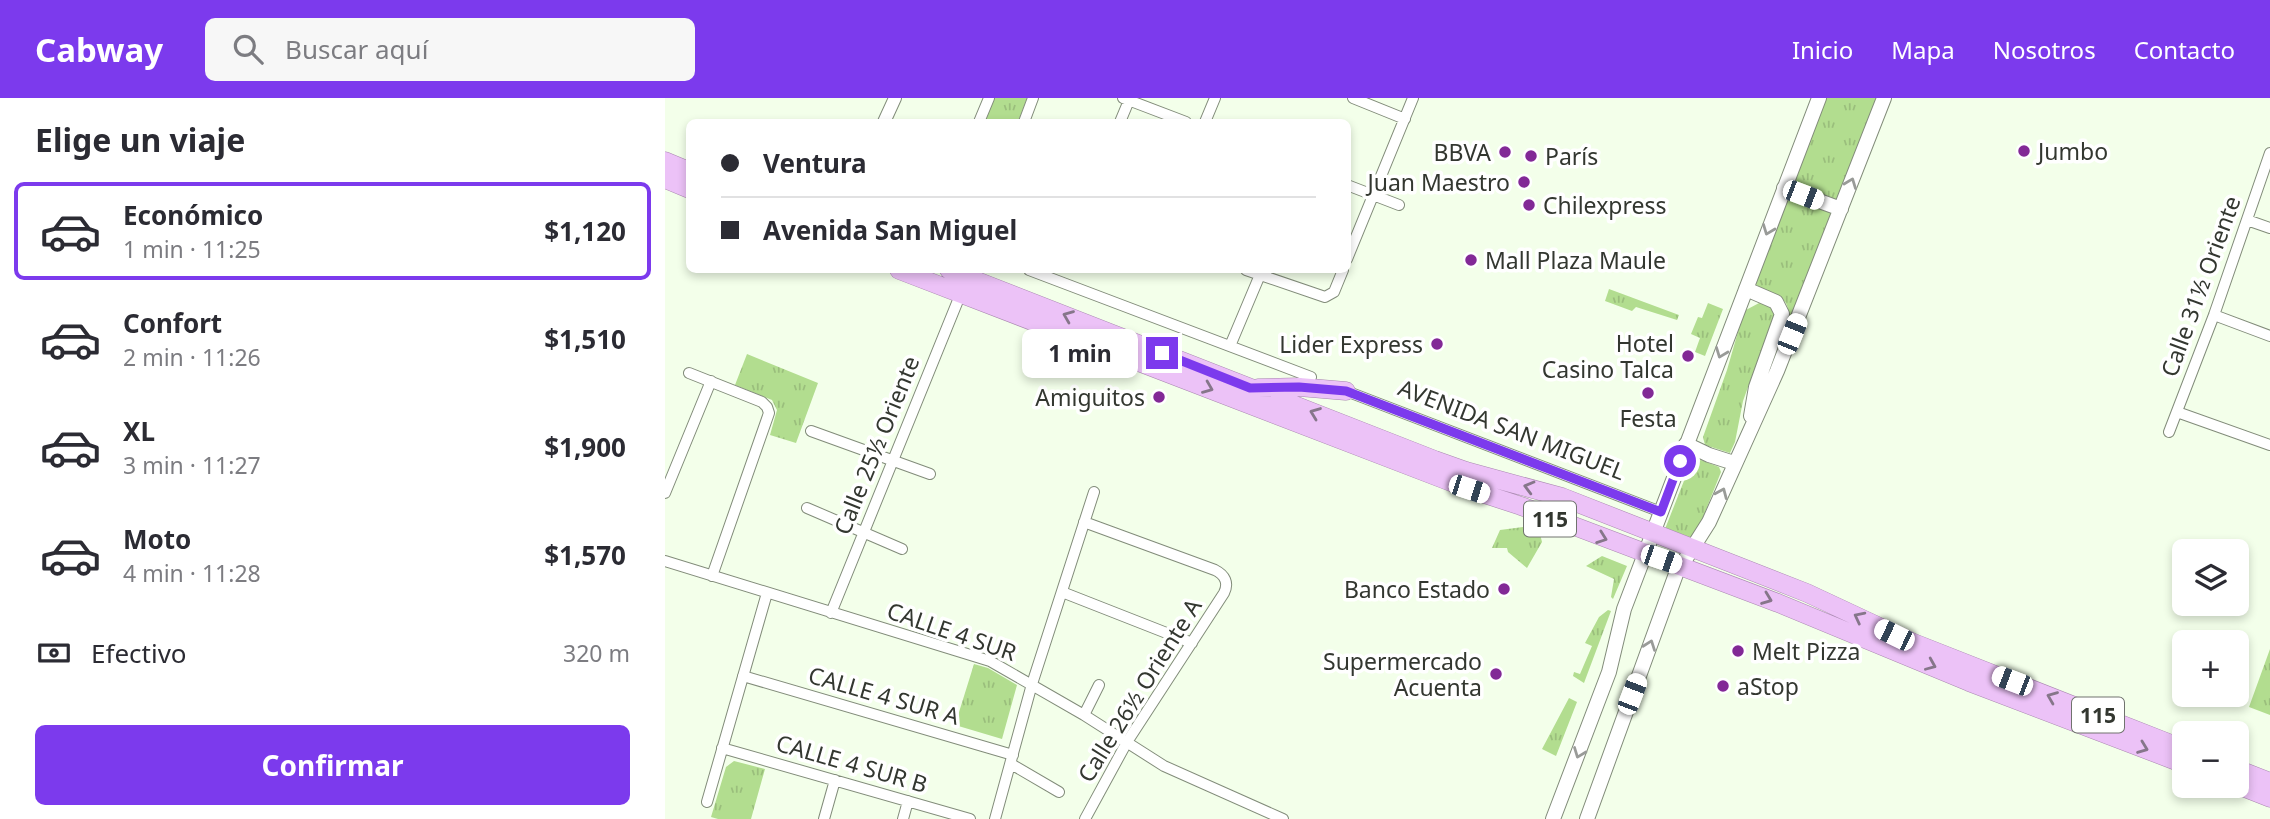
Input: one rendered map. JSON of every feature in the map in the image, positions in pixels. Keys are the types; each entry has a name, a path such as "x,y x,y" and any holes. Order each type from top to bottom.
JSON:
{"highway":[{"path":"665,161 686,170"},
{"path":"665,178 686,187"},
{"name":"115","path":"907,273 1334,438 1682,566 1969,682 2172,759"},
{"name":"AVENIDA SAN MIGUEL","path":"957,273 1450,466 1547,492 1694,548 1836,605 1914,643 2172,744"},
{"path":"1250,388 1299,387 1346,391"},
{"path":"2249,774 2270,782"},
{"path":"2249,790 2270,798"}],"main road":[{"path":"1558,816 1609,672 1620,620 1819,98"},
{"path":"1587,819 1671,586 1709,522 1751,428 1792,334 1884,98"},
{"path":"1784,188 1841,209"},
{"path":"1746,289 1776,302 1782,314 1753,398 1751,428"},
{"path":"1686,444 1734,463"}],"street":[{"path":"885,119 895,98"},
{"path":"980,119 989,98"},
{"path":"1025,119 1033,98"},
{"path":"1206,119 1215,98"},
{"path":"1353,98 1405,119"},
{"path":"1351,250 1413,98"},
{"path":"1121,119 1128,99 1178,119"},
{"name":"Calle 31½ Oriente","path":"2169,432 2214,315 2270,153"},
{"path":"1351,186 1399,205"},
{"path":"2247,220 2270,228"},
{"path":"1230,346 1261,273"},
{"path":"1263,273 1321,297 1329,296 1342,273"},
{"path":"1057,274 1311,377"},
{"name":"Calle 25½ Oriente","path":"831,613 961,293"},
{"path":"2214,315 2270,335"},
{"path":"689,373 762,402 769,410 769,417 712,576"},
{"path":"665,493 711,381"},
{"name":"AVENIDA SAN MIGUEL","path":"1346,391 1661,512"},
{"path":"2177,412 2270,444"},
{"path":"811,430 930,474"},
{"path":"995,819 1032,684 1094,492"},
{"path":"807,508 902,549"},
{"name":"Calle 26½ Oriente A","path":"1084,522 1215,570 1223,575 1226,582 1224,593 1127,742 1085,819"},
{"name":"CALLE 4 SUR","path":"665,561 979,657 1032,684 1164,766 1283,819"},
{"path":"1062,592 1192,643"},
{"path":"707,802 767,593"},
{"name":"CALLE 4 SUR A","path":"743,676 1012,759 1059,792"},
{"path":"1084,715 1099,685"},
{"name":"CALLE 4 SUR B","path":"722,748 970,819"},
{"path":"824,819 835,780"},
{"path":"903,819 908,801"},
{"path":"1253,819 1259,808"}],"green space":[{"path":"993,98 1027,98 1019,119 984,119"},
{"path":"1826,98 1877,98 1787,334 1783,333 1788,311 1786,304 1754,283"},
{"path":"1609,289 1679,315 1677,320 1636,307 1632,311 1605,301"},
{"path":"1761,302 1775,312 1743,401 1735,442 1730,453 1705,445 1703,437 1744,311"},
{"path":"1708,303 1723,309 1705,356 1695,352 1700,338 1691,334"},
{"path":"747,354 818,383 796,443 770,435 777,410 772,400 735,385"},
{"path":"1701,460 1719,467 1721,472 1694,540 1665,529 1691,463"},
{"path":"1523,527 1540,534 1542,542 1527,568 1508,552 1507,548 1492,548 1500,530"},
{"path":"1602,556 1627,566 1613,599 1614,579 1586,566"},
{"path":"1608,610 1611,611 1584,683 1573,676 1574,672 1580,674 1592,646 1585,643 1599,617"},
{"path":"2270,649 2270,715 2249,707"},
{"path":"974,664 988,668 1017,685 1002,739 955,725"},
{"path":"1569,698 1577,702 1556,756 1542,749"},
{"path":"734,761 765,769 751,819 711,817 726,767"}],"place":[{"name":"Jumbo","path":"2024,151"},
{"name":"BBVA","path":"1505,152"},
{"name":"París","path":"1531,156"},
{"name":"Juan Maestro","path":"1524,182"},
{"name":"Chilexpress","path":"1529,205"},
{"name":"Mall Plaza Maule","path":"1471,260"},
{"name":"Lider Express","path":"1437,344"},
{"name":"Hotel Casino Talca","path":"1688,356"},
{"name":"Festa","path":"1648,393"},
{"name":"Amiguitos","path":"1159,397"},
{"name":"Banco Estado","path":"1504,589"},
{"name":"Melt Pizza","path":"1738,651"},
{"name":"Supermercado Acuenta","path":"1496,674"},
{"name":"aStop","path":"1723,686"}],"route":[{"path":"1162,353 1250,388 1299,387 1346,391 1661,512 1680,461"}]}
